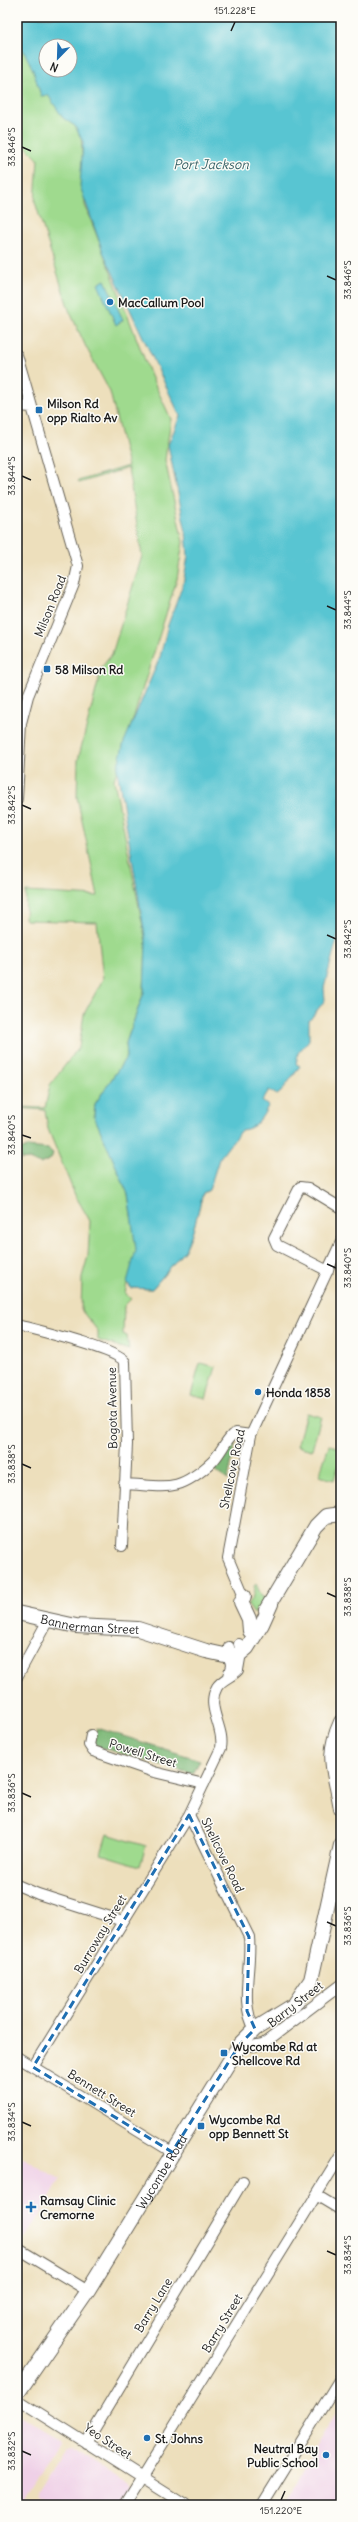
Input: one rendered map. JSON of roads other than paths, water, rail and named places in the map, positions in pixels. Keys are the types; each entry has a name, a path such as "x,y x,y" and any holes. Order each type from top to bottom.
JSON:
{"street":[{"name":"Milson Road","path":"17,356 78,566 74,584 28,696 24,712 17,799"},
{"path":"17,406 32,407"},
{"path":"328,1271 277,1245 274,1238 300,1187 308,1188 341,1208"},
{"name":"Shellcove Road","path":"244,1596 228,1560 250,1435 341,1242"},
{"name":"Bogota Avenue","path":"17,1325 103,1350 124,1360 126,1444 122,1546"},
{"path":"124,1484 164,1488 177,1486 212,1461 232,1435 236,1433 250,1435"},
{"path":"235,1650 254,1637 271,1604 310,1540 316,1526 326,1516 341,1514"},
{"path":"310,1540 330,1523 341,1522"},
{"path":"244,1596 241,1602 250,1624 250,1630"},
{"path":"235,1650 271,1604"},
{"name":"Bannerman Street","path":"17,1613 76,1626 135,1628 235,1650"},
{"path":"17,1677 48,1620"},
{"name":"Shellcove Road","path":"235,1650 238,1670 228,1676 217,1687 214,1696 214,1708 222,1744 189,1815 249,1937 251,1951 247,2011 255,2029"},
{"path":"341,1722 334,1738 332,1761 333,1776 341,1809"},
{"name":"Powell Street","path":"91,1735 89,1745 93,1750 154,1772 204,1784"},
{"name":"Burroway Street","path":"33,2067 189,1815"},
{"name":"Wycombe Road","path":"17,2394 88,2291 172,2152 244,2039 255,2029 294,2005 311,1980 341,1846"},
{"path":"17,1885 38,1894 123,1921"},
{"name":"Barry Street","path":"244,2039 252,2046 263,2044 341,1985"},
{"name":"Bennett Street","path":"17,2057 172,2152"},
{"name":"Barry Street","path":"125,2505 341,2155"},
{"name":"Barry Lane","path":"86,2443 243,2181"},
{"path":"316,2195 341,2210"},
{"path":"17,2248 88,2291"},
{"path":"262,2505 341,2377"},
{"name":"Yeo Street","path":"17,2399 185,2505"}],"water":[{"name":"Port Jackson","path":"17,17 341,17 341,924 324,988 325,1000 309,1021 309,1040 298,1053 296,1064 300,1066 281,1092 277,1095 269,1090 262,1101 268,1106 261,1119 251,1128 241,1130 219,1159 209,1190 203,1193 193,1231 185,1250 152,1289 131,1288 127,1282 136,1250 128,1194 94,1116 95,1104 127,1056 126,1043 144,992 146,942 117,769 124,742 160,657 168,625 183,584 188,556 186,532 168,445 180,416 103,252 80,186 83,142 75,126 63,118 48,95 41,96 33,70 24,51 17,43"},
{"name":"MacCallum Pool","path":"105,280 123,320 116,325 98,284"}],"place":[{"name":"MacCallum Pool","path":"110,302"},
{"name":"Milson Rd opp Rialto Av","path":"39,410"},
{"name":"58 Milson Rd","path":"47,669"},
{"name":"Honda 1858","path":"258,1392"},
{"name":"Wycombe Rd at Shellcove Rd","path":"224,2053"},
{"name":"Wycombe Rd opp Bennett St","path":"201,2126"},
{"name":"Ramsay Clinic Cremorne","path":"31,2207"},
{"name":"St. Johns","path":"147,2438"},
{"name":"Neutral Bay Public School","path":"326,2455"}]}
